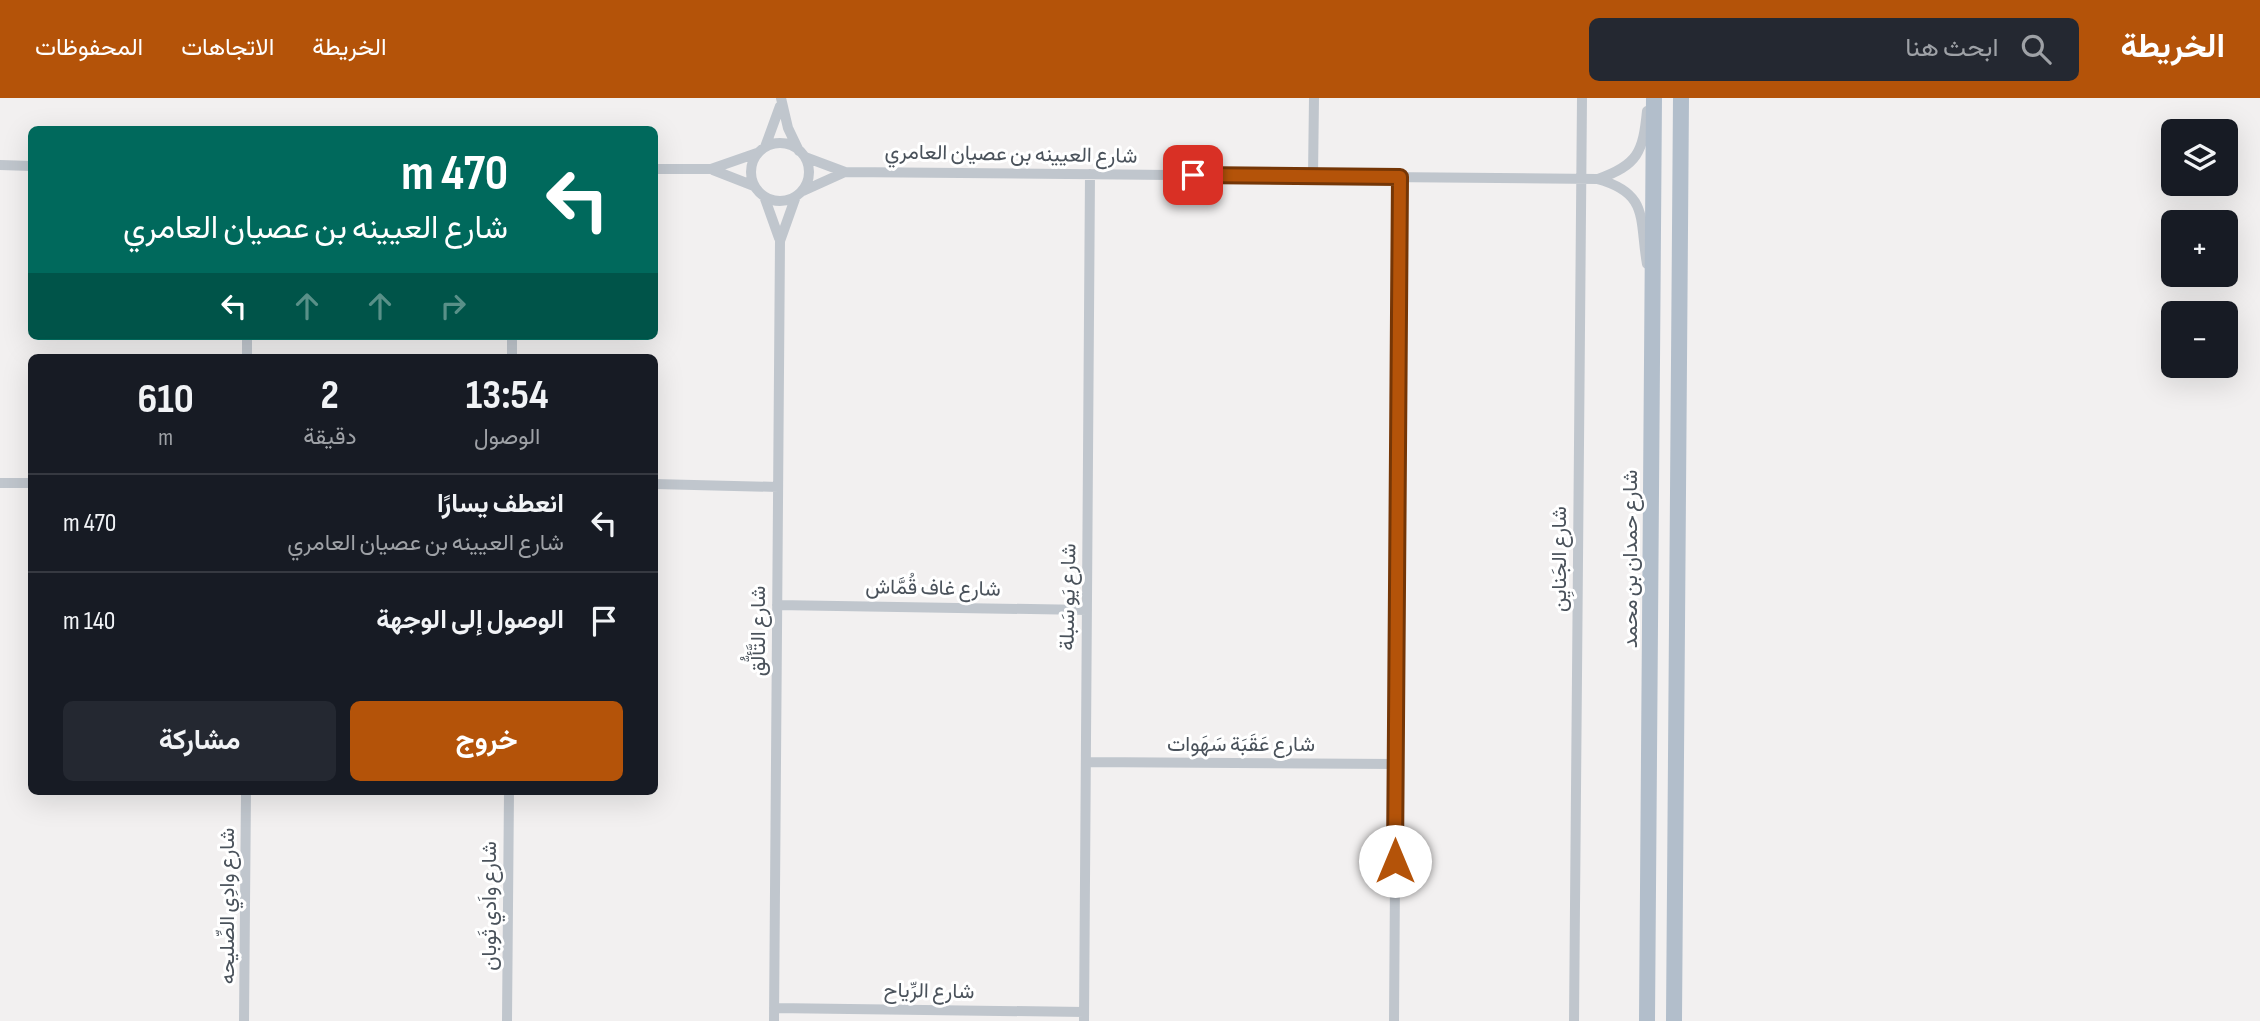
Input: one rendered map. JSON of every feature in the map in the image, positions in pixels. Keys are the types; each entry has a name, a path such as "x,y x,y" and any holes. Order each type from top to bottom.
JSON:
{"main road":[{"name":"شارع حمدان بن محمد","path":"1647,1021 1654,98"},
{"path":"1674,1021 1681,98"}],"street":[{"path":"1314,98 1314,176"},
{"name":"شارع الجَنايِن","path":"1574,1021 1582,98"},
{"name":"شارع العيينه بن عصيان العامري","path":"1598,179 1627,166 1637,156 1643,141 1649,98"},
{"path":"754,186 751,173 781,101"},
{"path":"711,169 754,186 764,196 777,201 798,194 808,175 781,101"},
{"path":"658,169 711,169 761,150 786,144 802,154"},
{"name":"شارع العيينه بن عصيان العامري","path":"802,154 845,172 1598,179 1627,190 1637,203 1653,284"},
{"path":"0,165 28,166"},
{"name":"شارع العيينه بن عصيان العامري","path":"798,194 845,172"},
{"name":"شارع يَو سَبلة","path":"1084,1017 1090,174"},
{"path":"1394,1021 1400,177"},
{"name":"شارع التَّألُّق","path":"780,241 798,194"},
{"name":"شارع التَّألُّق","path":"764,196 780,241 774,1021"},
{"path":"0,483 28,483"},
{"path":"658,484 778,487"},
{"name":"شارع غاف قُمَّاش","path":"777,605 1087,610"},
{"name":"شارع عَقَبَة سَهَوات","path":"1086,762 1395,764"},
{"name":"شارع وادِي الصِّليحه","path":"244,1021 246,795"},
{"name":"شارع واَدي ثَوبان","path":"507,1021 509,795"},
{"name":"شارع الرِّياح","path":"774,1008 1084,1017"}],"route":[{"path":"1193,175 1400,177 1395,861"}]}
